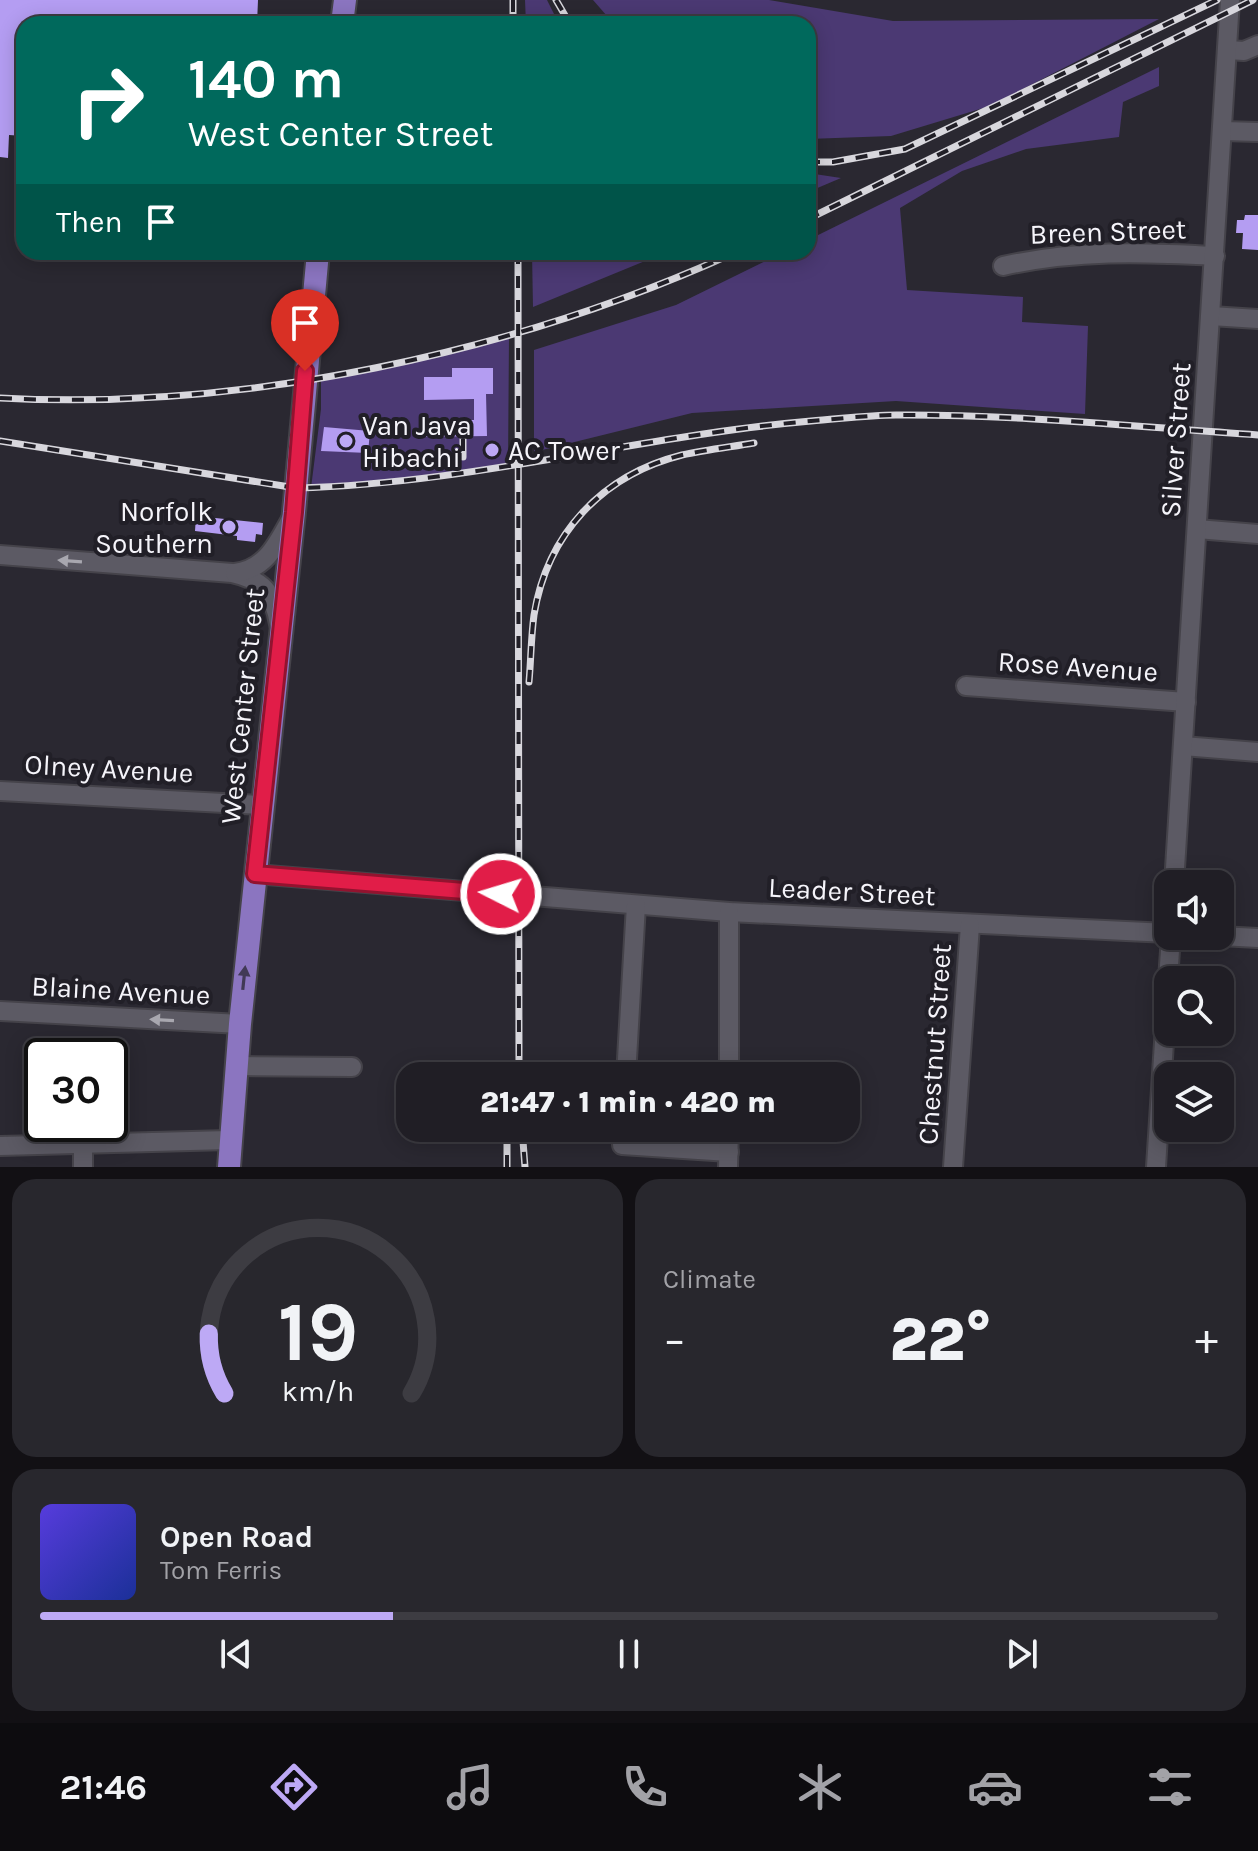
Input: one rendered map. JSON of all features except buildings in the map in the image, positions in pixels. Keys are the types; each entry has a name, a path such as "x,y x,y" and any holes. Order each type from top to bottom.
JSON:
{"main road":[{"name":"West Center Street","path":"229,1167 240,1024 317,260"}],"street":[{"name":"Silver Street","path":"1175,870 1230,0"},
{"path":"1228,50 1244,51 1258,45"},
{"path":"1223,131 1258,132"},
{"name":"Breen Street","path":"1003,266 1049,256 1161,253 1215,256"},
{"path":"1211,316 1258,319"},
{"path":"232,573 258,566 269,555 294,512"},
{"path":"1197,529 1258,534"},
{"path":"0,555 232,573 249,577 263,586 273,600 281,631"},
{"name":"Rose Avenue","path":"966,686 1186,702"},
{"path":"1183,746 1258,752"},
{"name":"Olney Avenue","path":"0,791 262,805"},
{"path":"255,874 501,894"},
{"name":"Leader Street","path":"533,896 729,912 1154,933"},
{"path":"627,1062 636,905"},
{"path":"729,912 729,1062"},
{"name":"Chestnut Street","path":"953,1167 970,925"},
{"path":"1234,937 1258,938"},
{"name":"Blaine Avenue","path":"0,1011 240,1024"},
{"path":"1164,1046 1156,1167 1171,1167"},
{"path":"236,1066 352,1067"},
{"path":"0,1146 229,1140"},
{"path":"650,1142 729,1159"},
{"path":"83,1144 83,1167"}],"shaded area":[{"path":"525,0 547,0 555,16 526,16"},
{"path":"593,0 769,0 893,21 1159,19 990,106 891,136 816,139 816,16 607,16"},
{"path":"1159,67 1159,86 1123,102 1119,137 1026,149 962,171 900,208 907,290 1023,297 1022,322 1088,326 1085,414 896,401 692,413 534,452 534,350 676,305 768,260 816,260 816,236"},
{"path":"816,174 841,178 816,189"},
{"path":"532,260 648,260 533,307"},
{"path":"509,336 508,467 381,484 311,488 321,409 321,377"}],"tunnel":[{"path":"501,894 533,896"}],"railway":[{"path":"513,0 513,16"},
{"path":"556,0 565,16"},
{"path":"816,162 833,162 905,149 1217,0"},
{"path":"816,215 1253,0"},
{"path":"518,260 519,1062"},
{"path":"0,398 93,400 187,395 282,384 376,368 470,346 562,319 651,288 717,260"},
{"path":"0,441 296,488 426,478 746,428 875,416 1032,419 1258,435"},
{"path":"463,439 463,457"},
{"path":"529,682 534,615 541,586 565,534 583,512 603,493 653,464 682,455 754,443"},
{"path":"507,1142 507,1167"},
{"path":"523,1142 525,1167"}],"place":[{"name":"Van Java Hibachi","path":"346,441"},
{"name":"AC Tower","path":"492,450"},
{"name":"Norfolk Southern","path":"229,527"}],"route":[{"path":"305,371 294,512 255,874 501,894"}]}
